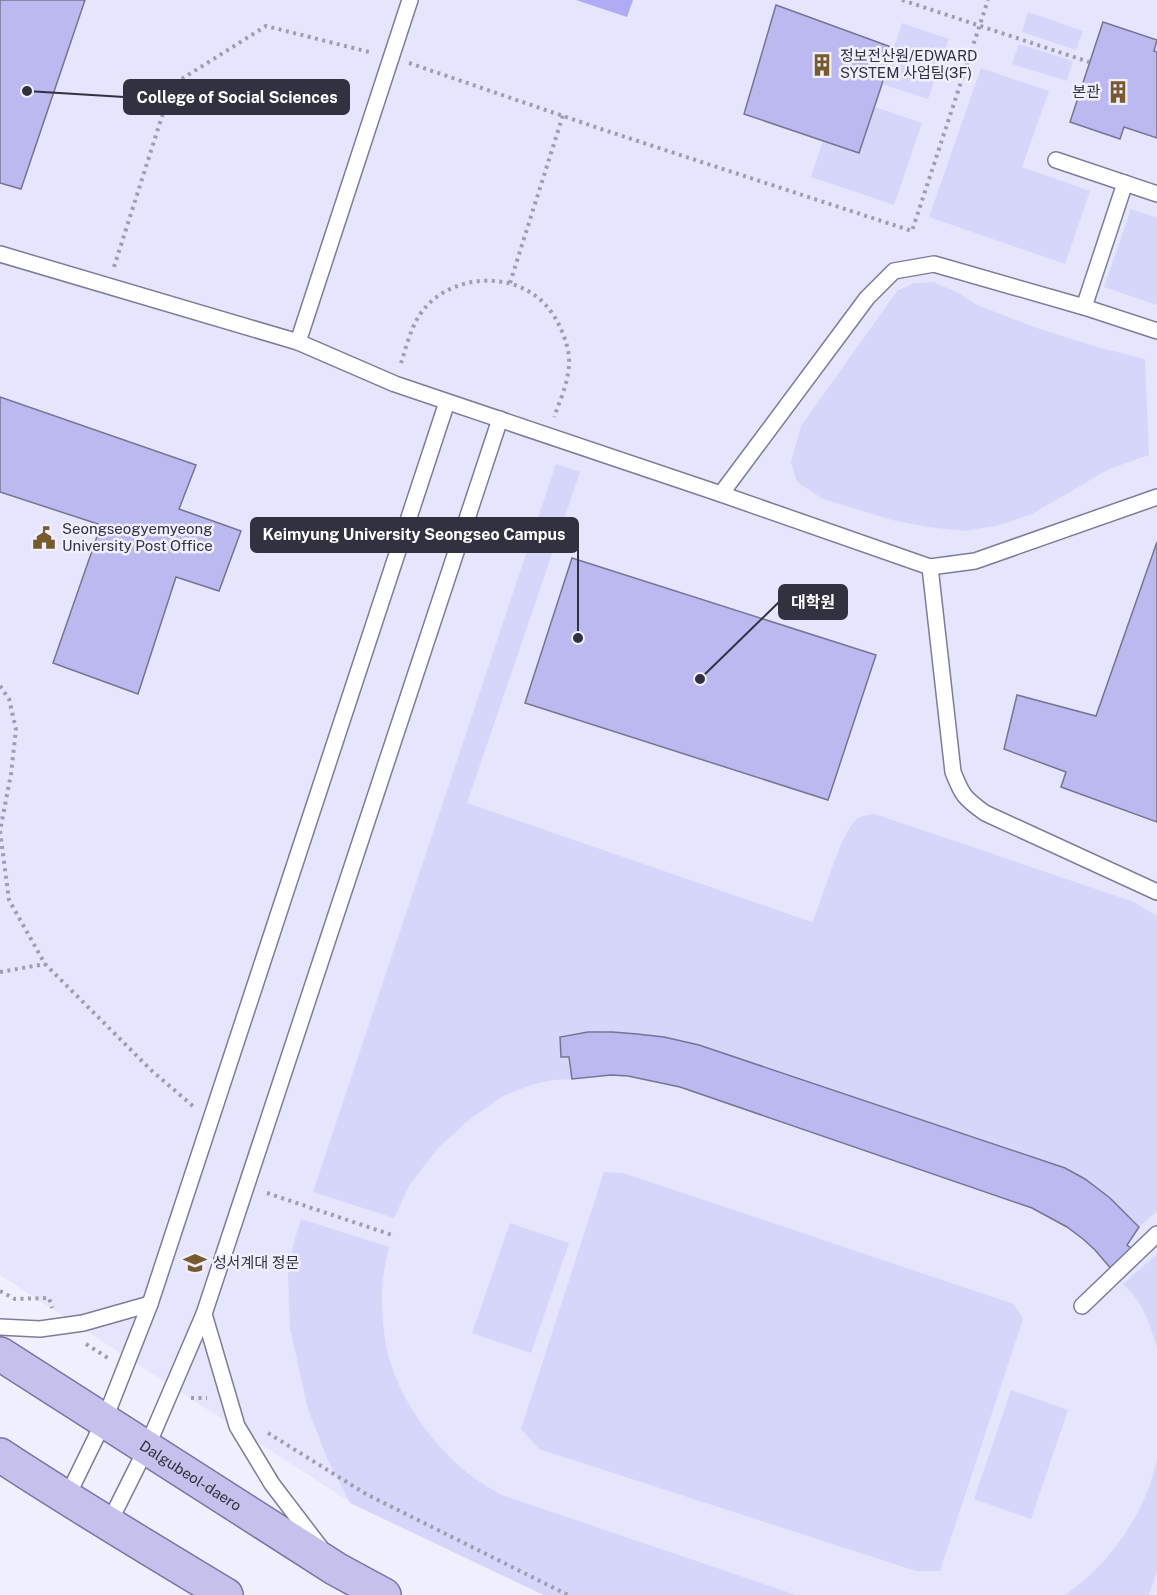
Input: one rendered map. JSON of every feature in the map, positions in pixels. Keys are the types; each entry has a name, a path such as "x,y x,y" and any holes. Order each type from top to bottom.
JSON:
{"main road":[{"name":"Dalgubeol-daero","path":"0,1354 336,1569 384,1595"},
{"path":"0,1455 66,1499 226,1595"}],"lane":[{"path":"298,342 410,0"},
{"path":"1056,160 1157,194"},
{"path":"1084,307 1125,183"},
{"path":"0,254 298,342 394,384 930,567 975,561 1157,497"},
{"path":"721,494 867,298 894,271 934,264 1084,307 1157,331"},
{"path":"66,1499 104,1421 150,1304 447,402"},
{"path":"109,1523 147,1447 204,1314 500,419"},
{"path":"930,567 952,772 960,790 968,801 985,813 1157,892"},
{"path":"1082,1306 1157,1234"},
{"path":"0,1327 40,1329 59,1327 83,1323 150,1304"},
{"path":"204,1314 237,1426 272,1484 336,1569"}],"path":[{"path":"902,0 1089,62"},
{"path":"108,286 172,85 266,26 391,57 912,231 988,0"},
{"path":"510,283 563,115"},
{"path":"394,384 420,315 437,297 460,285 485,280 510,283 533,294 551,311 565,336 569,363 564,391 547,436"},
{"path":"0,686 9,699 16,729 11,774 0,831 9,900 45,964 151,1070 210,1122"},
{"path":"0,972 45,964"},
{"path":"246,1186 395,1236"},
{"path":"0,1291 15,1299 49,1298 59,1327 125,1368"},
{"path":"168,1397 229,1399"},
{"path":"264,1430 366,1494 568,1595"}],"shaded area":[{"path":"0,0 1157,0 1157,1595 543,1595 350,1502 0,1275"},
{"path":"576,0 633,0 627,17"},
{"path":"1028,12 1083,31 1076,50 1022,32"},
{"path":"902,23 949,39 928,99 882,84"},
{"path":"1019,44 1073,61 1067,81 1012,64"},
{"path":"981,68 1049,91 1022,167 1090,191 1065,264 929,217"},
{"path":"875,107 922,123 894,205 811,177 823,141 860,152"},
{"path":"1131,209 1157,218 1157,305 1104,287"},
{"path":"933,282 957,292 977,305 1037,328 1145,359 1149,455 1109,469 1032,514 1000,525 965,531 892,520 823,499 797,482 791,462 801,426 897,291 914,283"},
{"path":"556,464 580,472 467,803 812,922 844,837 857,819 875,814 1134,902 1157,916 1157,1211 1139,1227 1104,1194 1065,1168 699,1045 644,1035 602,1031 560,1037 561,1056 569,1057 572,1079 534,1084 503,1096 470,1119 439,1147 410,1184 394,1218 313,1192"},
{"path":"604,1172 623,1173 1014,1304 1023,1319 940,1571 916,1571 539,1449 521,1429"},
{"path":"301,1219 389,1247 383,1278 382,1305 386,1345 395,1376 417,1418 426,1430 468,1473 499,1494 796,1595 544,1595 350,1503 327,1458 308,1409 290,1328 288,1273"},
{"path":"510,1223 569,1243 531,1353 472,1333"},
{"path":"1157,1254 1157,1347 1140,1305 1123,1284"},
{"path":"1011,1390 1068,1410 1031,1519 974,1499"},
{"path":"1157,1460 1157,1570 1149,1595 1065,1595 1097,1568 1123,1536 1144,1500"}],"building":[{"path":"0,0 85,0 21,189 0,183"},
{"name":"정보전산원/EDWARD SYSTEM 사업팀(3F)","path":"776,5 891,47 882,84 859,153 744,114"},
{"name":"본관","path":"1103,22 1157,40 1154,51 1157,52 1157,138 1124,127 1120,139 1070,122"},
{"path":"0,397 196,465 179,509 241,531 219,591 176,577 138,694 53,663 101,525 0,492"},
{"path":"1157,542 1157,822 1061,787 1066,772 1004,749 1017,695 1096,716"},
{"path":"572,558 876,655 828,800 525,703"},
{"path":"588,1032 664,1037 699,1045 1065,1168 1085,1179 1110,1198 1139,1227 1127,1245 1136,1252 1113,1271 1083,1239 1067,1227 1032,1208 680,1087 628,1076 611,1075 572,1079 569,1057 561,1057 560,1037"}],"place":[{"name":"정보전산원/EDWARD SYSTEM 사업팀(3F)","path":"822,65"},
{"name":"College of Social Sciences","path":"27,91"},
{"name":"본관","path":"1118,92"},
{"name":"Seongseogyemyeong University Post Office","path":"44,538"},
{"name":"Keimyung University Seongseo Campus","path":"578,638"},
{"name":"대학원","path":"700,679"},
{"name":"성서계대 정문","path":"195,1263"}]}
